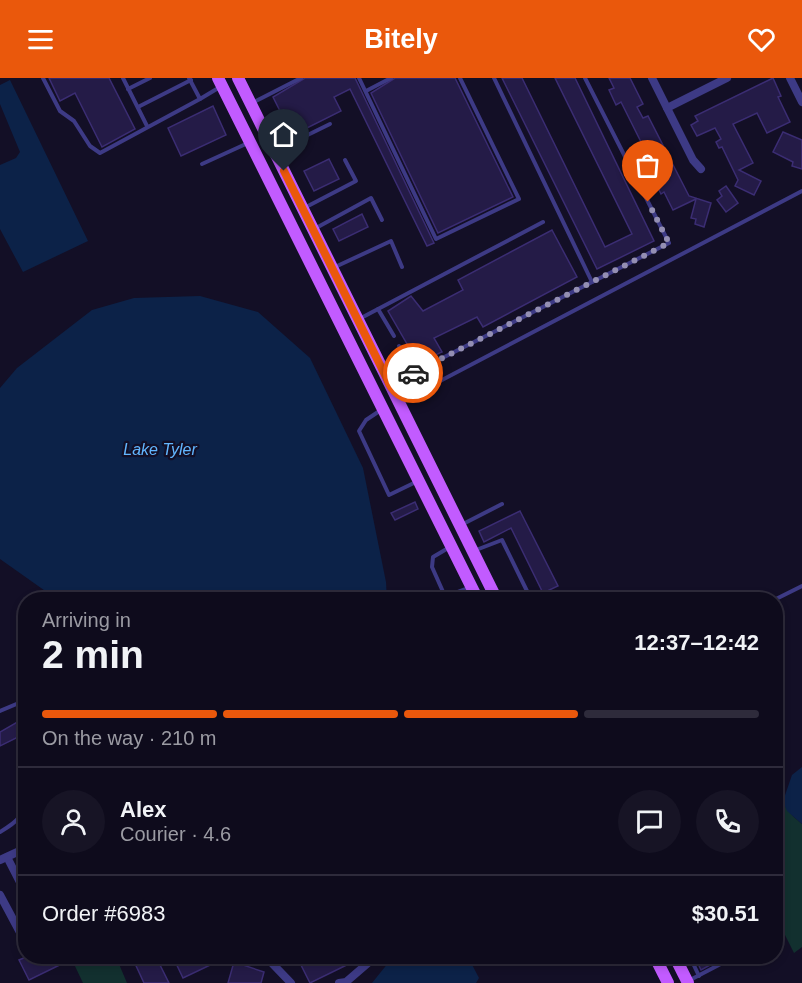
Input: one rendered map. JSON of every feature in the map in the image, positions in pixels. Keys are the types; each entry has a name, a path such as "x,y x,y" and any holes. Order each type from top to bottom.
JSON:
{"main road":[{"path":"238,78 493,592"},
{"path":"220,82 474,592"},
{"path":"359,362 380,383 390,385"},
{"path":"383,409 391,410 400,416 413,433"},
{"path":"658,964 668,983"},
{"path":"678,964 687,982"}],"street":[{"path":"652,78 693,160 701,169"},
{"path":"667,108 727,78"},
{"path":"790,78 802,102"},
{"path":"18,852 4,859 18,881"},
{"path":"0,895 18,929"},
{"path":"272,964 291,983"},
{"path":"339,983 346,982 367,964"}],"lane":[{"path":"43,78 60,111 74,121 96,152 105,152 138,135 147,126 200,99 220,82"},
{"path":"123,78 147,126"},
{"path":"128,88 150,78"},
{"path":"250,104 301,78"},
{"path":"359,78 436,239 519,199 460,78"},
{"path":"366,91 391,78"},
{"path":"494,78 592,282"},
{"path":"390,385 669,243 585,78"},
{"path":"138,107 190,79 200,99"},
{"path":"274,152 330,124"},
{"path":"202,164 250,142"},
{"path":"303,209 356,181 345,160"},
{"path":"399,403 802,191"},
{"path":"313,230 371,198 382,220"},
{"path":"357,320 543,222"},
{"path":"332,268 391,241 402,267"},
{"path":"378,309 394,336"},
{"path":"399,346 414,372"},
{"path":"383,409 366,420 359,431 389,495 418,481"},
{"path":"460,526 502,504"},
{"path":"472,552 502,540 527,591 525,592"},
{"path":"443,592 432,567 433,557 451,546"},
{"path":"457,592 471,586"},
{"path":"783,596 802,586"},
{"path":"0,711 18,703"},
{"path":"0,832 18,820"},
{"path":"693,964 699,976"},
{"path":"687,982 721,964"}],"green space":[{"path":"785,789 786,805 802,824 802,947 794,953 783,931 783,793"},
{"path":"74,964 119,964 127,983 83,983"}],"water":[{"path":"10,80 88,241 23,272 0,229 0,165 16,158 20,152 0,104 0,85"},
{"name":"Lake Tyler","path":"200,296 258,312 310,358 363,468 387,592 47,592 0,559 0,388 17,368 92,310 134,298"},
{"path":"802,767 802,824 787,811 783,801 792,775"},
{"path":"387,964 472,964 479,978 476,983 372,983"}],"building":[{"path":"49,78 109,78 135,129 102,147 75,93 60,101"},
{"path":"305,78 355,78 434,243 427,246 350,89 334,97 341,111 299,132 292,118 285,121 273,97"},
{"path":"395,78 455,78 513,197 438,233 371,93"},
{"path":"502,78 522,78 605,247 632,234 555,78 575,78 654,241 597,269"},
{"path":"609,78 630,78 643,104 637,107 643,118 648,116 689,196 711,203 704,227 695,224 696,219 691,218 696,199 673,210 664,192 661,194 654,180 659,178 621,102 616,105 609,90 614,88"},
{"path":"773,78 781,96 778,97 790,122 767,133 757,113 733,124 753,163 739,170 761,181 754,195 735,186 738,180 722,147 719,148 716,142 721,139 715,128 697,136 691,125 698,121 695,116"},
{"path":"213,106 226,135 181,156 168,128"},
{"path":"783,132 802,140 802,169 792,166 793,162 773,152"},
{"path":"329,159 339,179 314,191 304,171"},
{"path":"726,186 738,203 726,212 717,200 722,196 719,191"},
{"path":"362,214 368,227 339,241 333,229"},
{"path":"552,230 577,277 483,327 477,317 434,338 442,352 418,363 388,311 411,296 423,311 463,290 458,280"},
{"path":"415,502 418,509 395,520 391,513"},
{"path":"520,511 558,586 543,592 511,528 484,542 479,531"},
{"path":"18,722 18,737 0,746 0,732"},
{"path":"21,964 62,964 29,980"},
{"path":"135,964 160,964 169,983 144,983"},
{"path":"176,964 212,964 183,978"},
{"path":"233,964 264,972 261,983 228,983"},
{"path":"300,964 349,964 310,983"},
{"path":"698,964 712,964 701,970"}],"way so far":[{"path":"413,373 669,243 648,202"}],"route":[{"path":"284,171 390,385 413,373"}]}
